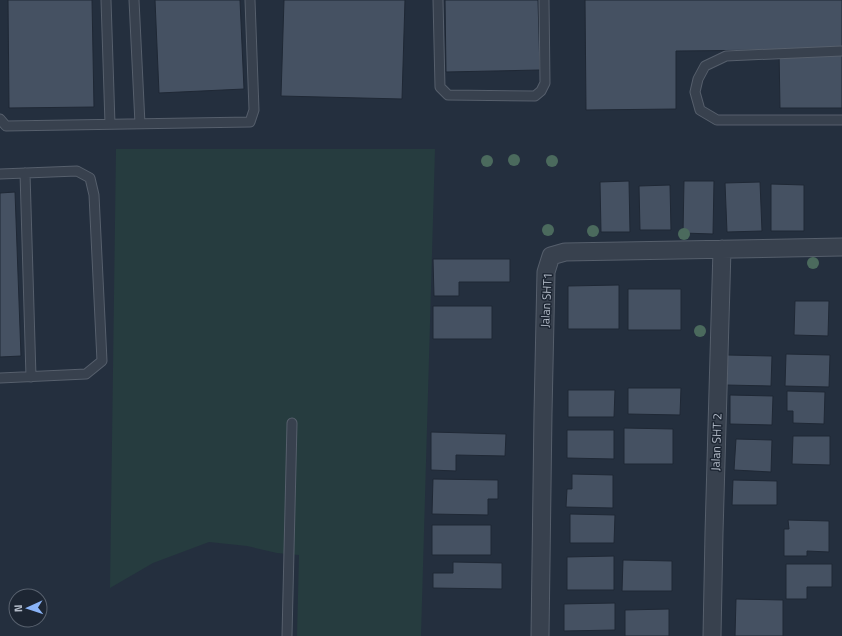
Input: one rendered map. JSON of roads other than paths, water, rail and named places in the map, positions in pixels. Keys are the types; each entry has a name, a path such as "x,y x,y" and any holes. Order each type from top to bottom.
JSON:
{"street":[{"name":"Jalan SHT1","path":"540,636 546,272 551,256 565,252 842,247"},
{"name":"Jalan SHT 2","path":"712,636 722,249"}],"lane":[{"path":"106,0 110,124"},
{"path":"134,0 140,124"},
{"path":"0,119 6,126 250,122 254,110 250,0"},
{"path":"438,0 440,87 448,95 534,96 541,91 545,83 544,0"},
{"path":"842,51 726,56 705,66 698,80 695,92 700,110 717,120 842,120"},
{"path":"0,174 76,171 90,178 94,195 102,361 86,374 0,378"},
{"path":"25,173 31,377"},
{"path":"287,636 292,423"}]}
